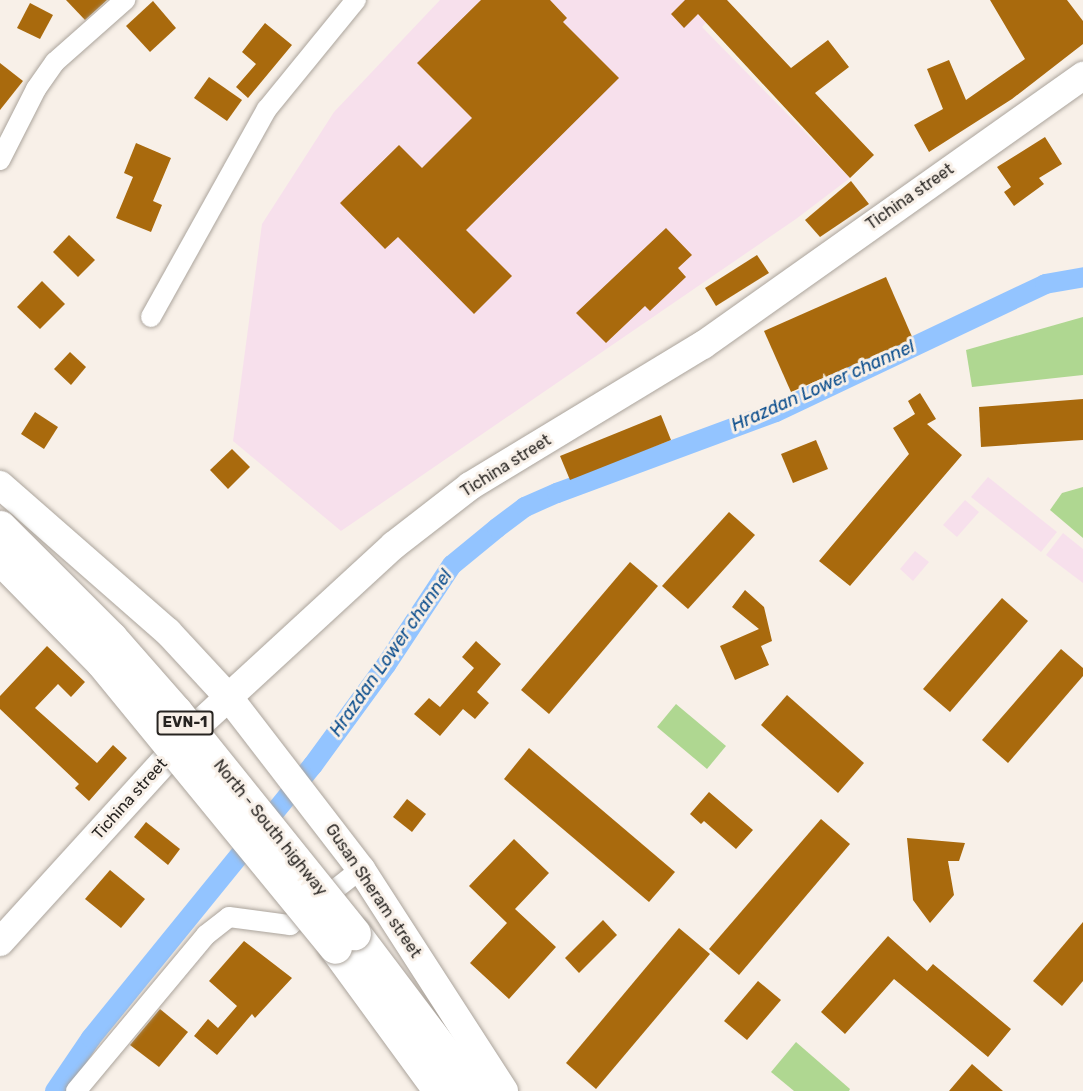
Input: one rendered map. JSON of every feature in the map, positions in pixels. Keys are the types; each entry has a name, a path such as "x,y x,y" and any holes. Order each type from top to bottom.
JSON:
{"highway":[{"name":"North - South highway","path":"0,526 110,637 176,712 344,940 440,1091"},
{"name":"North - South highway","path":"0,558 102,662 473,1091"}],"main road":[{"name":"Tichina street","path":"0,942 195,728 230,699 394,545 470,486 703,345 1083,76"},
{"name":"Gusan Sheram street","path":"0,485 168,632 230,699 361,869 504,1091"}],"street":[{"path":"0,160 36,89 55,62 125,0"},
{"path":"151,317 267,109 356,0"},
{"path":"76,1091 206,935 229,917 290,925 361,869"}],"shaded area":[{"path":"440,0 728,0 702,27 850,178 796,219 341,531 233,441 262,224 334,112"},
{"path":"988,477 1057,532 1041,552 971,497"},
{"path":"965,500 979,512 957,537 943,525"},
{"path":"1063,533 1083,549 1083,583 1046,555"},
{"path":"915,551 929,562 913,581 900,569"}],"green space":[{"path":"1083,317 1083,375 972,387 966,350"},
{"path":"1083,487 1083,538 1050,510 1062,493"},
{"path":"676,704 726,746 707,769 657,727"},
{"path":"796,1042 850,1089 849,1091 794,1091 771,1072"}],"building":[{"path":"66,0 107,0 85,20"},
{"path":"481,0 550,0 567,18 563,22 619,78 466,230 512,276 474,314 398,237 385,249 340,203 399,145 422,168 472,118 417,63"},
{"path":"685,0 727,0 791,68 828,40 849,67 815,93 874,155 850,178 698,14 684,28 671,14"},
{"path":"990,0 1067,0 1083,21 1083,44 1012,99 929,152 914,125 943,109 927,69 949,60 966,100 1025,59"},
{"path":"153,1 176,28 150,52 126,26"},
{"path":"30,3 53,15 40,39 17,28"},
{"path":"265,23 292,45 248,98 236,87 256,64 242,52"},
{"path":"0,63 23,81 0,110"},
{"path":"209,77 242,100 227,121 194,98"},
{"path":"1045,137 1062,164 1039,178 1044,184 1014,206 1004,192 1011,187 997,167"},
{"path":"136,143 171,158 153,201 162,205 151,232 116,218 133,177 124,173"},
{"path":"851,181 869,204 820,237 805,220"},
{"path":"666,228 692,255 678,268 686,277 650,311 645,306 606,343 576,313"},
{"path":"69,235 95,260 78,277 53,252"},
{"path":"757,255 769,273 716,306 705,288"},
{"path":"886,277 913,339 791,392 764,331"},
{"path":"42,281 65,304 40,329 17,307"},
{"path":"70,352 86,367 71,385 54,369"},
{"path":"920,393 936,419 927,424 962,455 850,586 819,561 909,454 893,428 915,414 908,401"},
{"path":"1083,399 1083,440 981,447 979,407"},
{"path":"35,412 58,427 44,449 21,434"},
{"path":"661,415 671,440 570,480 560,456"},
{"path":"816,440 828,469 793,483 781,454"},
{"path":"232,449 250,467 228,489 210,470"},
{"path":"729,512 755,535 688,609 662,586"},
{"path":"630,562 658,586 549,714 521,690"},
{"path":"745,590 764,607 772,641 761,646 769,665 735,680 720,646 759,629 732,607"},
{"path":"1002,598 1028,621 950,712 923,689"},
{"path":"476,641 501,664 477,692 489,703 475,719 463,709 440,736 414,714 429,698 440,707 474,668 462,657"},
{"path":"47,646 85,682 71,697 58,684 35,708 97,763 113,745 127,758 89,801 75,788 79,784 0,709 0,696"},
{"path":"1061,649 1083,668 1083,676 1008,763 982,740"},
{"path":"787,695 864,763 838,793 761,725"},
{"path":"529,748 675,872 649,902 504,779"},
{"path":"709,792 753,830 736,849 704,821 701,824 690,814"},
{"path":"407,799 426,814 412,832 393,817"},
{"path":"821,819 850,844 739,975 709,949"},
{"path":"146,822 180,849 168,865 134,837"},
{"path":"907,838 965,843 959,861 948,861 954,895 930,923 913,900"},
{"path":"514,839 549,873 515,909 556,947 509,999 470,963 507,923 469,886"},
{"path":"110,870 145,899 121,928 85,899"},
{"path":"603,920 617,935 579,973 565,958"},
{"path":"1083,922 1083,981 1062,1006 1033,981"},
{"path":"679,928 710,954 596,1089 566,1063"},
{"path":"888,936 927,971 933,964 1011,1029 988,1057 894,979 845,1034 821,1012"},
{"path":"244,941 292,978 255,1018 252,1014 217,1055 194,1036 208,1019 218,1028 237,1006 209,981"},
{"path":"758,981 781,1000 747,1040 724,1021"},
{"path":"160,1009 188,1032 159,1067 130,1045"},
{"path":"972,1064 1003,1091 949,1091"}],"waterway":[{"name":"Hrazdan Lower channel","path":"55,1091 91,1038 313,765 386,665 452,565 497,528 525,507 557,493 776,412 1045,284 1083,277"}]}
